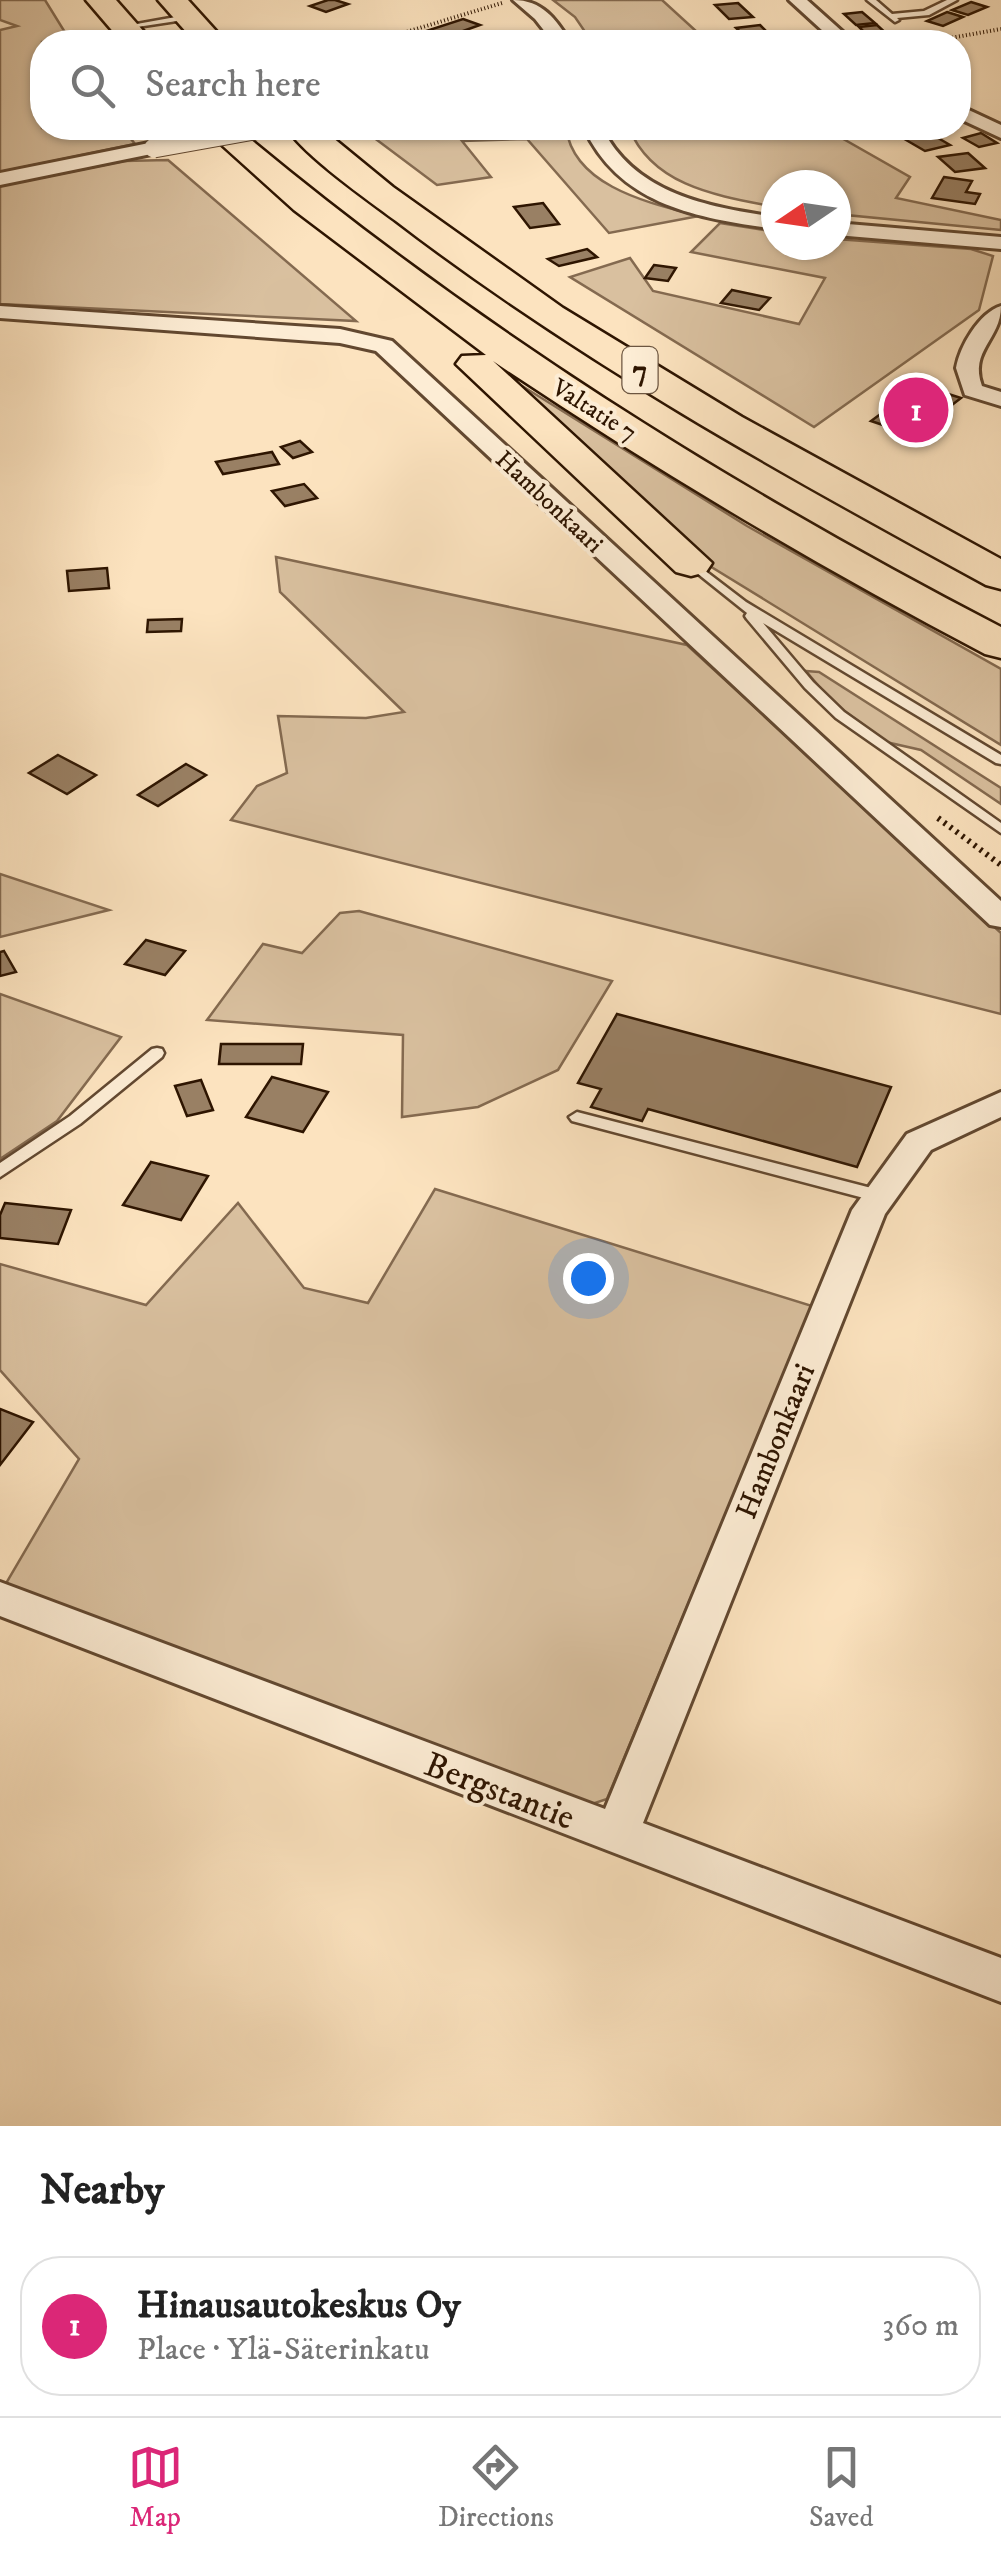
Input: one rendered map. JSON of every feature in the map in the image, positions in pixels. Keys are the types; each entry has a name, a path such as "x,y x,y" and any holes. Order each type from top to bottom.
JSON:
{"highway":[{"path":"100,0 127,30"},
{"path":"180,9 200,30"},
{"name":"Valtatie 7","path":"232,140 346,235 516,358 740,502 1001,646"},
{"name":"Valtatie 7","path":"317,140 444,242 595,343 822,480 1001,576"},
{"path":"346,235 394,290 692,563"}],"street":[{"path":"521,0 541,14 553,30"},
{"path":"796,0 831,30"},
{"path":"971,117 1001,132"},
{"path":"0,179 198,140"},
{"path":"596,140 611,162 645,186 692,205 761,220"},
{"path":"851,229 1001,243"},
{"name":"Hambonkaari","path":"0,312 340,336 384,346 1001,918"},
{"path":"1001,312 970,349 966,379 973,390 1001,399"},
{"name":"Hambonkaari","path":"616,1835 869,1210 919,1142 1001,1103"},
{"name":"Bergstantie","path":"0,1600 1001,1980"}],"lane":[{"path":"871,0 899,23"},
{"path":"890,16 926,13 953,0"},
{"path":"140,30 180,9"},
{"path":"692,563 742,605 1001,760"},
{"path":"742,605 809,686 840,715 1001,829"},
{"path":"0,1171 75,1120 157,1052"},
{"path":"577,1116 879,1196"}],"path":[{"path":"413,30 511,0"},
{"path":"971,34 1001,29"}],"shaded area":[{"path":"0,0 45,0 64,30 30,30 30,140 132,140 135,144 0,172 0,30 17,26 0,20"},
{"path":"553,0 662,0 695,30 584,30 575,17"},
{"path":"377,140 494,140 462,141 491,177 437,185"},
{"path":"528,140 570,140 583,165 617,189 699,216 609,233"},
{"path":"636,140 845,140 910,177 896,198 1001,220 1001,230 851,215 851,170 761,170 761,204 690,186 654,164"},
{"path":"168,160 356,321 0,304 0,186 124,161"},
{"path":"720,223 761,230 761,260 851,260 851,240 971,249 993,256 979,310 814,427 570,277 630,258 653,291 799,324 825,278 691,252"},
{"path":"495,369 747,526 1001,669 1001,745 700,560"},
{"path":"276,557 687,645 1001,933 1001,1014 231,820 257,786 287,773 278,716 366,718 404,712 280,592"},
{"path":"806,671 819,672 1001,788 1001,804 921,750 886,742 831,701"},
{"path":"0,874 109,910 0,937"},
{"path":"359,911 612,981 558,1070 478,1107 402,1117 403,1035 207,1020 263,944 302,953 340,913"},
{"path":"0,994 121,1037 57,1121 0,1159"},
{"path":"435,1189 812,1306 607,1799 586,1806 5,1585 79,1459 0,1370 0,1264 146,1305 238,1203 304,1288 368,1303"}],"building":[{"path":"328,0 348,4 326,12 310,6"},
{"path":"971,2 987,7 968,15 952,10"},
{"path":"738,3 753,17 729,19 715,5"},
{"path":"862,12 875,23 856,25 844,14"},
{"path":"947,12 963,17 943,26 927,21"},
{"path":"463,19 480,25 466,30 429,30"},
{"path":"760,25 765,30 738,30"},
{"path":"877,25 882,30 862,30 859,27"},
{"path":"981,133 997,143 979,147 967,140 971,140 971,136"},
{"path":"906,140 941,140 950,145 925,151"},
{"path":"968,153 985,168 955,172 938,157"},
{"path":"944,177 972,181 966,192 980,194 975,204 932,198"},
{"path":"543,203 559,224 530,228 514,207"},
{"path":"587,249 597,257 559,266 548,259"},
{"path":"654,265 676,268 668,281 645,278"},
{"path":"732,290 770,298 759,310 721,303"},
{"path":"920,385 961,398 913,435 871,421"},
{"path":"300,441 312,452 293,458 281,447"},
{"path":"272,452 279,464 223,474 216,462"},
{"path":"304,484 317,498 285,506 272,491"},
{"path":"107,568 109,588 69,591 67,571"},
{"path":"182,619 181,631 147,632 148,620"},
{"path":"58,755 96,775 67,794 29,773"},
{"path":"186,764 206,775 158,806 138,795"},
{"path":"146,940 185,951 165,975 125,964"},
{"path":"4,951 16,972 0,976 0,952"},
{"path":"617,1014 891,1087 857,1167 648,1109 642,1121 591,1107 601,1089 578,1083"},
{"path":"221,1044 303,1044 301,1064 219,1064"},
{"path":"272,1077 328,1092 303,1132 246,1117"},
{"path":"201,1080 213,1110 187,1116 175,1086"},
{"path":"151,1162 208,1176 181,1220 123,1205"},
{"path":"5,1203 71,1210 58,1244 0,1238 0,1215"},
{"path":"0,1409 33,1422 0,1465"}],"place":[{"name":"Hinausautokeskus Oy","path":"916,410"}]}
